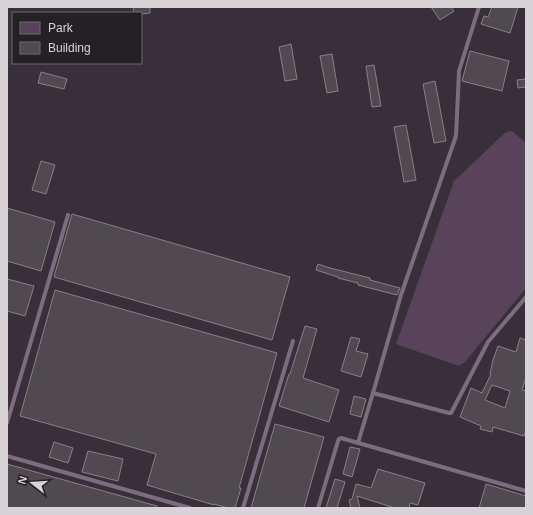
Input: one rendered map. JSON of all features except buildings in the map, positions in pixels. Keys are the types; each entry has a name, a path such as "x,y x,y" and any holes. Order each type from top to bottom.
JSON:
{"lane":[{"path":"358,443 401,295 456,136 459,71 478,7"},
{"path":"7,423 68,215"},
{"path":"373,393 449,413 451,412 488,342 526,297"},
{"path":"243,508 293,341"},
{"path":"318,508 338,441 341,438 526,491"},
{"path":"7,456 190,508"}],"shaded area":[{"path":"8,7 526,7 526,508 7,508"}],"green space":[{"path":"512,131 526,143 526,288 465,362 459,366 396,344 454,181 506,132"}]}
